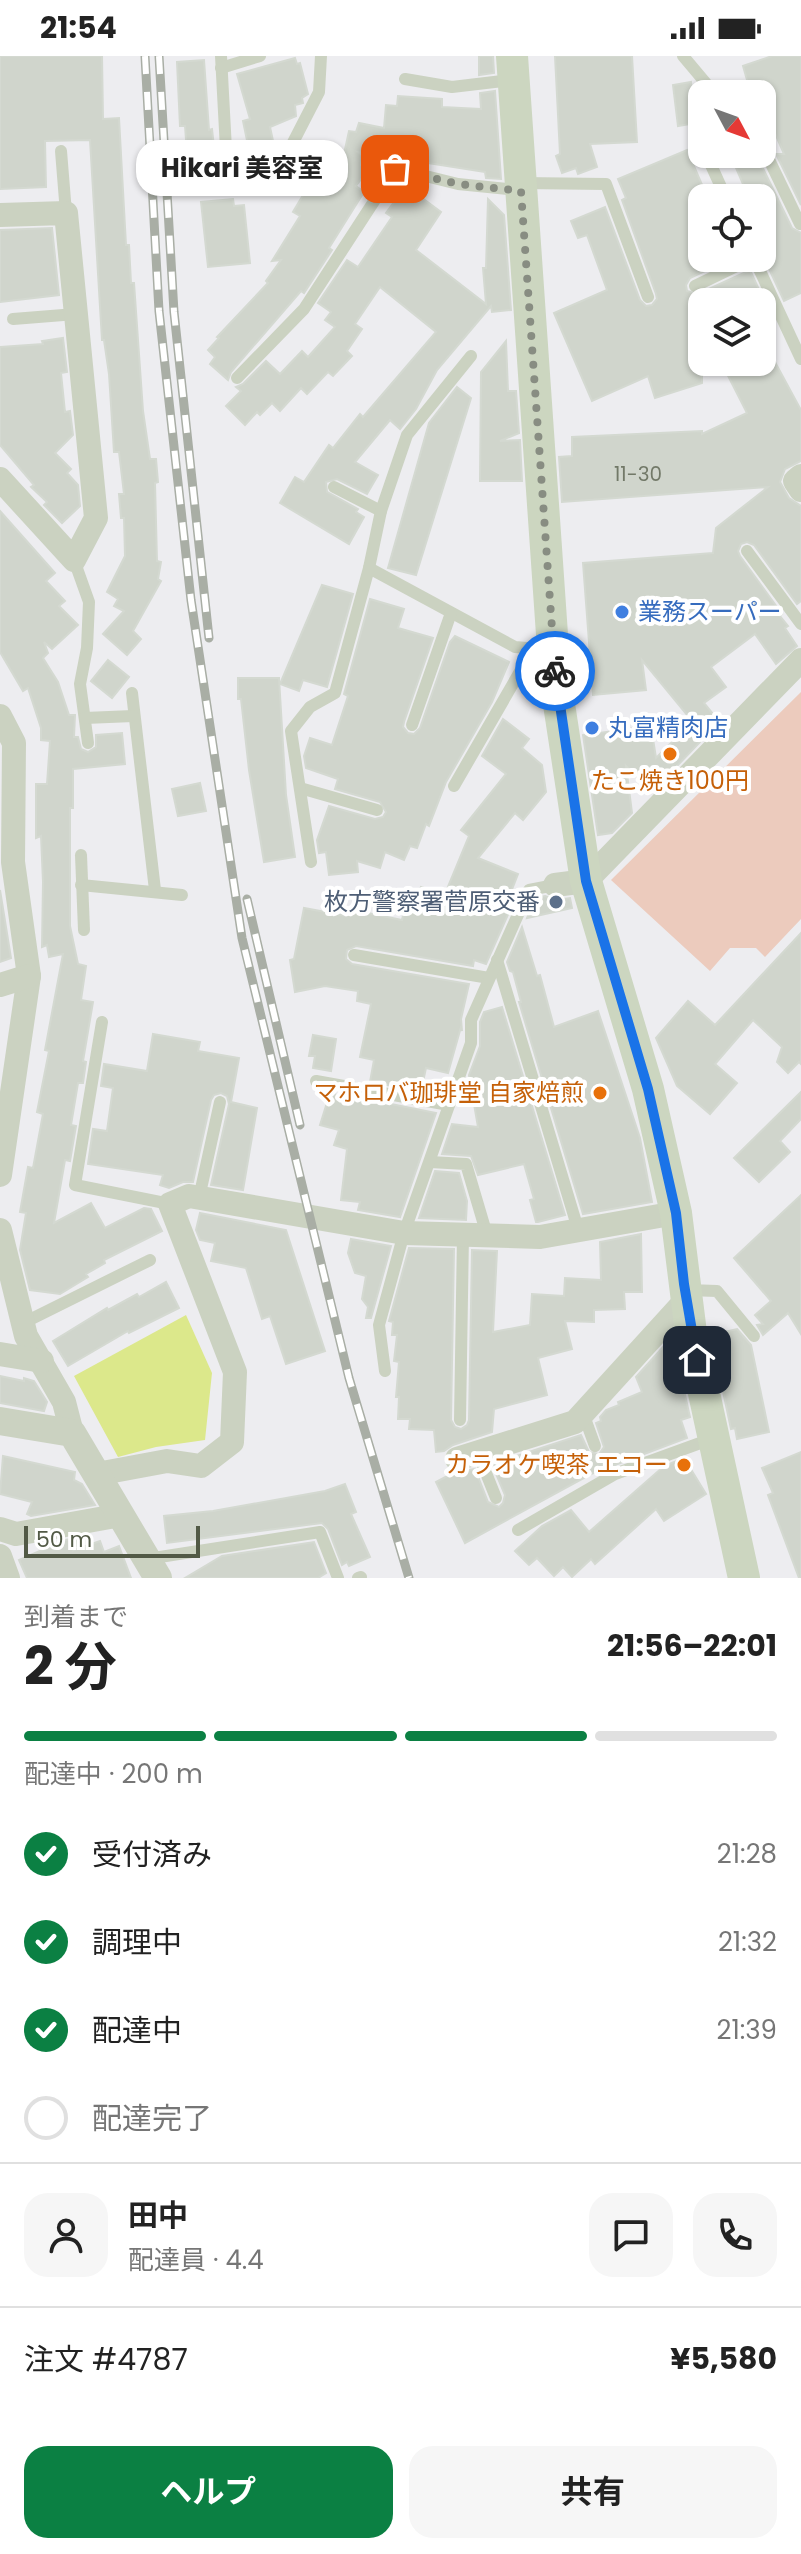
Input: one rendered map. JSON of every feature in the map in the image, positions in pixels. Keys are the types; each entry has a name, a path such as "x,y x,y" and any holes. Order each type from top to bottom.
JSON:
{"main road":[{"path":"513,68 543,650 570,883 648,1089 676,1213 685,1295 744,1578"}],"street":[{"path":"0,215 66,213 96,518 74,560 0,479"},
{"path":"801,476 795,481 801,490"},
{"path":"570,883 801,660"},
{"path":"0,716 7,745 7,864 29,976 5,1103 0,1175"},
{"path":"0,985 29,976"},
{"path":"97,1474 167,1461 201,1466 232,1442 235,1372 170,1204 189,1196 404,1233 540,1237 676,1213"},
{"path":"0,1230 26,1336 64,1402 72,1433 152,1569"},
{"path":"468,1456 575,1422 685,1295"},
{"path":"0,1354 42,1361"},
{"path":"0,1421 72,1433"},
{"path":"0,1529 16,1534 121,1515"},
{"path":"0,1556 8,1578"}],"lane":[{"path":"260,56 221,62 227,168 243,175 275,170 285,158 319,92 321,56"},
{"path":"683,56 703,80"},
{"path":"405,79 452,87 513,68"},
{"path":"61,151 66,213"},
{"path":"369,162 458,184 521,187 606,184 648,297"},
{"path":"773,168 800,224"},
{"path":"237,378 304,309 395,169"},
{"path":"695,286 724,272"},
{"path":"761,272 798,344 801,359"},
{"path":"13,319 76,314"},
{"path":"311,862 291,731 310,707 335,693 381,511 407,435 471,356"},
{"path":"334,487 381,511"},
{"path":"747,551 801,624"},
{"path":"74,560 89,602 87,648 80,684 88,743"},
{"path":"369,568 515,647 543,650 454,786"},
{"path":"412,725 451,613"},
{"path":"132,693 155,890"},
{"path":"85,718 133,716"},
{"path":"300,788 377,810"},
{"path":"81,855 84,930"},
{"path":"385,1371 379,1325 404,1233 471,1043 471,1020 529,890 570,883"},
{"path":"81,885 182,895"},
{"path":"354,955 489,978"},
{"path":"497,960 578,1229"},
{"path":"102,1022 75,1185 170,1204"},
{"path":"316,1081 449,1105"},
{"path":"199,1198 220,1102"},
{"path":"430,1162 466,1164 475,1235 460,1420"},
{"path":"23,1323 150,1260"},
{"path":"685,1295 717,1291 754,1336"},
{"path":"583,1413 595,1446"},
{"path":"518,1530 615,1474 714,1438"},
{"path":"468,1456 496,1498"},
{"path":"152,1569 320,1532 338,1578"}],"shaded area":[{"path":"801,692 801,919 765,957 756,948 730,948 710,971 611,880"},
{"path":"186,1315 212,1373 205,1440 156,1447 118,1457 74,1376"}],"building":[{"path":"0,56 102,56 103,119 119,118 126,245 129,245 131,283 134,283 143,411 150,459 156,459 157,561 161,562 158,579 161,581 133,631 141,639 127,655 103,634 124,611 114,606 118,599 107,592 125,556 124,518 121,518 119,494 124,494 119,452 114,452 109,374 102,340 90,140 45,141 46,187 0,189"},
{"path":"479,56 493,56 494,73 479,75"},
{"path":"555,56 632,56 637,142 590,144 597,167 578,174 576,168 562,173 556,156 560,154"},
{"path":"772,56 801,56 801,205 776,154 784,154 776,135 776,80 747,80 743,66"},
{"path":"295,58 297,64 300,63 308,94 302,98 303,103 295,105 296,116 270,127 275,150 250,155 243,121 250,119 237,74"},
{"path":"204,60 209,130 212,129 215,156 212,156 215,191 190,193 185,126 180,126 177,62"},
{"path":"688,82 688,124 678,126 673,85"},
{"path":"495,91 501,179 486,178 485,172 358,152 363,156 361,165 367,171 356,186 364,192 304,293 301,291 231,372 228,380 210,364 215,357 208,350 268,283 266,281 281,260 272,261 300,216 293,212 318,170 329,154 342,163 349,131 356,132 359,123 384,128 386,105 397,106 398,96 442,99 442,107 481,109 480,93"},
{"path":"687,150 688,168 695,168 702,184 688,184 688,272 703,272 690,278 686,285 688,376 702,376 702,383 655,398 648,376 592,401 554,313 607,290 587,235 578,238 571,221 605,207 640,300 646,306 657,299 622,200 626,198 618,179"},
{"path":"736,168 763,168 771,184 743,184"},
{"path":"406,186 441,212 416,250 486,304 483,268 486,268 488,199 504,215 511,310 492,312 491,306 437,370 416,409 400,429 390,420 355,462 378,475 367,494 337,479 326,482 327,492 358,509 356,512 364,517 349,544 280,503 295,477 304,482 329,445 333,448 360,414 363,417 436,332 380,287 355,324 362,329 347,351 352,356 333,376 328,372 307,394 301,388 280,411 272,403 260,415 257,412 245,425 226,406 241,391 236,387 266,361 280,374 302,351 308,357 335,327 325,320 331,312 318,303 347,260 358,267 392,217 386,213"},
{"path":"776,195 792,228 801,233 801,293 784,301 771,272 776,272"},
{"path":"233,199 234,206 244,205 250,263 208,267 201,202"},
{"path":"52,228 59,295 0,302 0,230"},
{"path":"746,272 751,272 758,288 711,288"},
{"path":"63,338 67,372 61,373 65,412 70,411 73,435 55,453 71,469 67,473 78,485 80,506 62,523 44,505 47,502 31,487 34,485 0,445 0,347 43,344 42,341"},
{"path":"506,341 508,391 516,391 519,433 500,441 520,440 522,481 480,481 481,372"},
{"path":"776,364 801,410 801,461 785,469 780,482 789,498 801,506 801,601 797,604 754,545 747,542 741,544 738,551 782,614 780,616 788,626 785,628 797,646 776,664 755,634 711,667 726,687 704,703 718,720 702,733 642,660 646,690 593,695 583,563 713,553 716,528 768,487 562,502 559,457 572,456 572,437 702,431 702,434 747,413 728,376 776,376"},
{"path":"457,387 471,398 416,575 388,568 429,423"},
{"path":"0,511 55,573 46,581 65,601 59,606 78,625 52,649 44,642 48,653 43,658 58,682 69,715 75,715 74,737 78,737 81,749 88,752 96,747 96,735 122,733 125,764 73,769 70,926 78,964 86,966 81,1000 93,1002 83,1061 86,1062 83,1083 78,1083 71,1125 76,1126 70,1161 65,1160 54,1223 91,1203 105,1228 144,1208 151,1209 162,1231 104,1260 105,1263 86,1274 88,1277 60,1294 30,1290 20,1250 26,1213 20,1212 28,1167 33,1168 43,1114 37,1112 63,954 49,957 47,945 42,947 43,882 41,836 36,838 36,784 47,784 50,741 41,740 41,728 28,688 23,691 0,652"},
{"path":"322,585 353,594 327,687 303,680 299,691 280,684"},
{"path":"370,599 404,609 398,628 433,638 404,722 403,727 408,733 414,734 420,728 450,642 455,636 509,662 492,702 446,782 417,848 410,846 404,860 385,852 380,868 357,861 358,872 329,875 326,852 319,853 317,840 329,806 375,819 383,817 386,812 380,802 335,789 338,779 306,768 304,756 310,738 332,745 348,696 344,694"},
{"path":"108,660 129,677 112,698 91,681"},
{"path":"238,678 279,678 286,795 295,857 264,862 241,699 238,699"},
{"path":"503,719 529,739 522,748 542,765 546,792 523,820 515,813 478,858 518,874 507,902 514,901 486,964 474,960 473,966 356,946 347,950 346,959 352,964 469,984 461,1019 462,1031 461,1027 448,1073 426,1068 421,1091 370,1082 374,1060 360,1057 371,1004 357,1001 358,991 325,986 295,992 290,960 294,959 304,908 347,916 348,909 402,920 404,911 413,913 421,887 445,894 469,836 461,830 506,774 482,756"},
{"path":"651,726 656,758 686,728 700,742 651,793 626,766 632,813 612,833 598,835 583,735"},
{"path":"200,783 206,811 178,816 172,789"},
{"path":"0,890 11,958 0,962"},
{"name":"枚方警察署菅原交番","path":"545,896 556,900 570,898 572,908 527,918 535,898"},
{"path":"522,927 537,976 540,975 554,1027 598,1011 640,1138 652,1202 583,1214 519,1002 513,972 507,962"},
{"path":"801,933 801,1064 799,1062 788,1073 777,1062 782,1047 753,1020 715,1064 737,1083 710,1114 677,1086 656,1038 688,1001 715,1025"},
{"path":"502,1007 565,1215 538,1222 530,1200 534,1199 524,1164 478,1175 471,1156 442,1154 452,1124 478,1127 469,1075 480,1046 480,1022 484,1012"},
{"path":"153,1034 200,1042 198,1051 239,1058 231,1102 257,1108 243,1190 211,1185 229,1104 227,1096 221,1093 211,1100 193,1182 183,1182 169,1188 160,1185 163,1175 88,1164 93,1129 107,1131 113,1088 101,1086 104,1064 147,1071"},
{"path":"313,1035 336,1039 331,1071 313,1068 315,1056 309,1056"},
{"path":"801,1092 801,1119 780,1141 790,1152 759,1182 734,1158"},
{"path":"330,1093 366,1103 366,1099 436,1113 400,1217 358,1210 360,1202 341,1200 347,1149 334,1145 339,1130 320,1125"},
{"path":"435,1171 459,1173 467,1201 466,1220 419,1218"},
{"path":"801,1195 801,1334 788,1313 763,1335 757,1325 763,1324 755,1315 771,1301 734,1258"},
{"path":"200,1213 286,1230 325,1351 286,1364 270,1316 262,1319 246,1268 211,1261 215,1243 200,1240 196,1230"},
{"path":"641,1234 642,1292 624,1292 625,1309 594,1310 594,1322 565,1321 572,1349 538,1358 547,1395 494,1409 492,1432 444,1451 436,1452 434,1430 409,1429 410,1419 398,1419 399,1362 394,1361 397,1335 392,1335 393,1322 389,1321 409,1248 454,1249 451,1420 455,1427 461,1429 469,1420 472,1250 497,1251 493,1332 530,1325 532,1294 564,1296 565,1278 601,1280 600,1242"},
{"path":"351,1239 391,1246 371,1318 366,1318 368,1307 362,1299 366,1276 355,1273 348,1253"},
{"path":"166,1282 179,1308 128,1331 68,1366 53,1341 107,1308 137,1294 139,1297"},
{"path":"737,1329 751,1345 769,1432 737,1439 735,1428 731,1429 711,1335"},
{"path":"672,1337 690,1417 681,1420 687,1438 591,1474 465,1543 436,1482 453,1473 475,1469 488,1502 499,1507 505,1495 492,1464 581,1435 589,1452 599,1454 604,1447 596,1423 601,1421 600,1417 606,1410 642,1392 636,1377"},
{"path":"0,1376 34,1381 47,1402 44,1411 0,1403"},
{"path":"801,1452 799,1578 768,1495 773,1493 762,1468"},
{"path":"3,1456 75,1472 74,1480 82,1484 95,1505 31,1516 27,1514 32,1502 0,1494"},
{"path":"684,1458 706,1494 664,1521 656,1509 595,1564 591,1559 572,1577 563,1567 554,1576 537,1558 529,1565 515,1551 542,1526 571,1510 589,1532 664,1466"},
{"path":"345,1484 356,1512 351,1514 370,1557 349,1566 347,1562 342,1565 328,1529 322,1523 167,1543 164,1516 213,1511 325,1491"},
{"path":"80,1538 74,1550 100,1541 104,1552 119,1546 131,1578 27,1578 19,1560 65,1540"},
{"path":"314,1542 326,1573 318,1578 185,1578 222,1556"}],"railway":[{"path":"145,56 159,311 191,600 242,938 349,1378 409,1578"},
{"path":"159,56 174,312 209,638"},
{"path":"247,899 300,1125"}],"way so far":[{"path":"395,169 458,184 521,191 555,671"}],"place":[{"name":"Hikari 美容室","path":"395,169"},
{"name":"業務スーパー","path":"622,612"},
{"name":"丸富精肉店","path":"592,728"},
{"name":"たこ焼き100円","path":"670,754"},
{"name":"枚方警察署菅原交番","path":"556,902"},
{"name":"マホロバ珈琲堂 自家焙煎","path":"600,1093"},
{"name":"カラオケ喫茶 エコー","path":"684,1465"}],"route":[{"path":"555,671 586,881 648,1089 676,1213 697,1360"}]}
